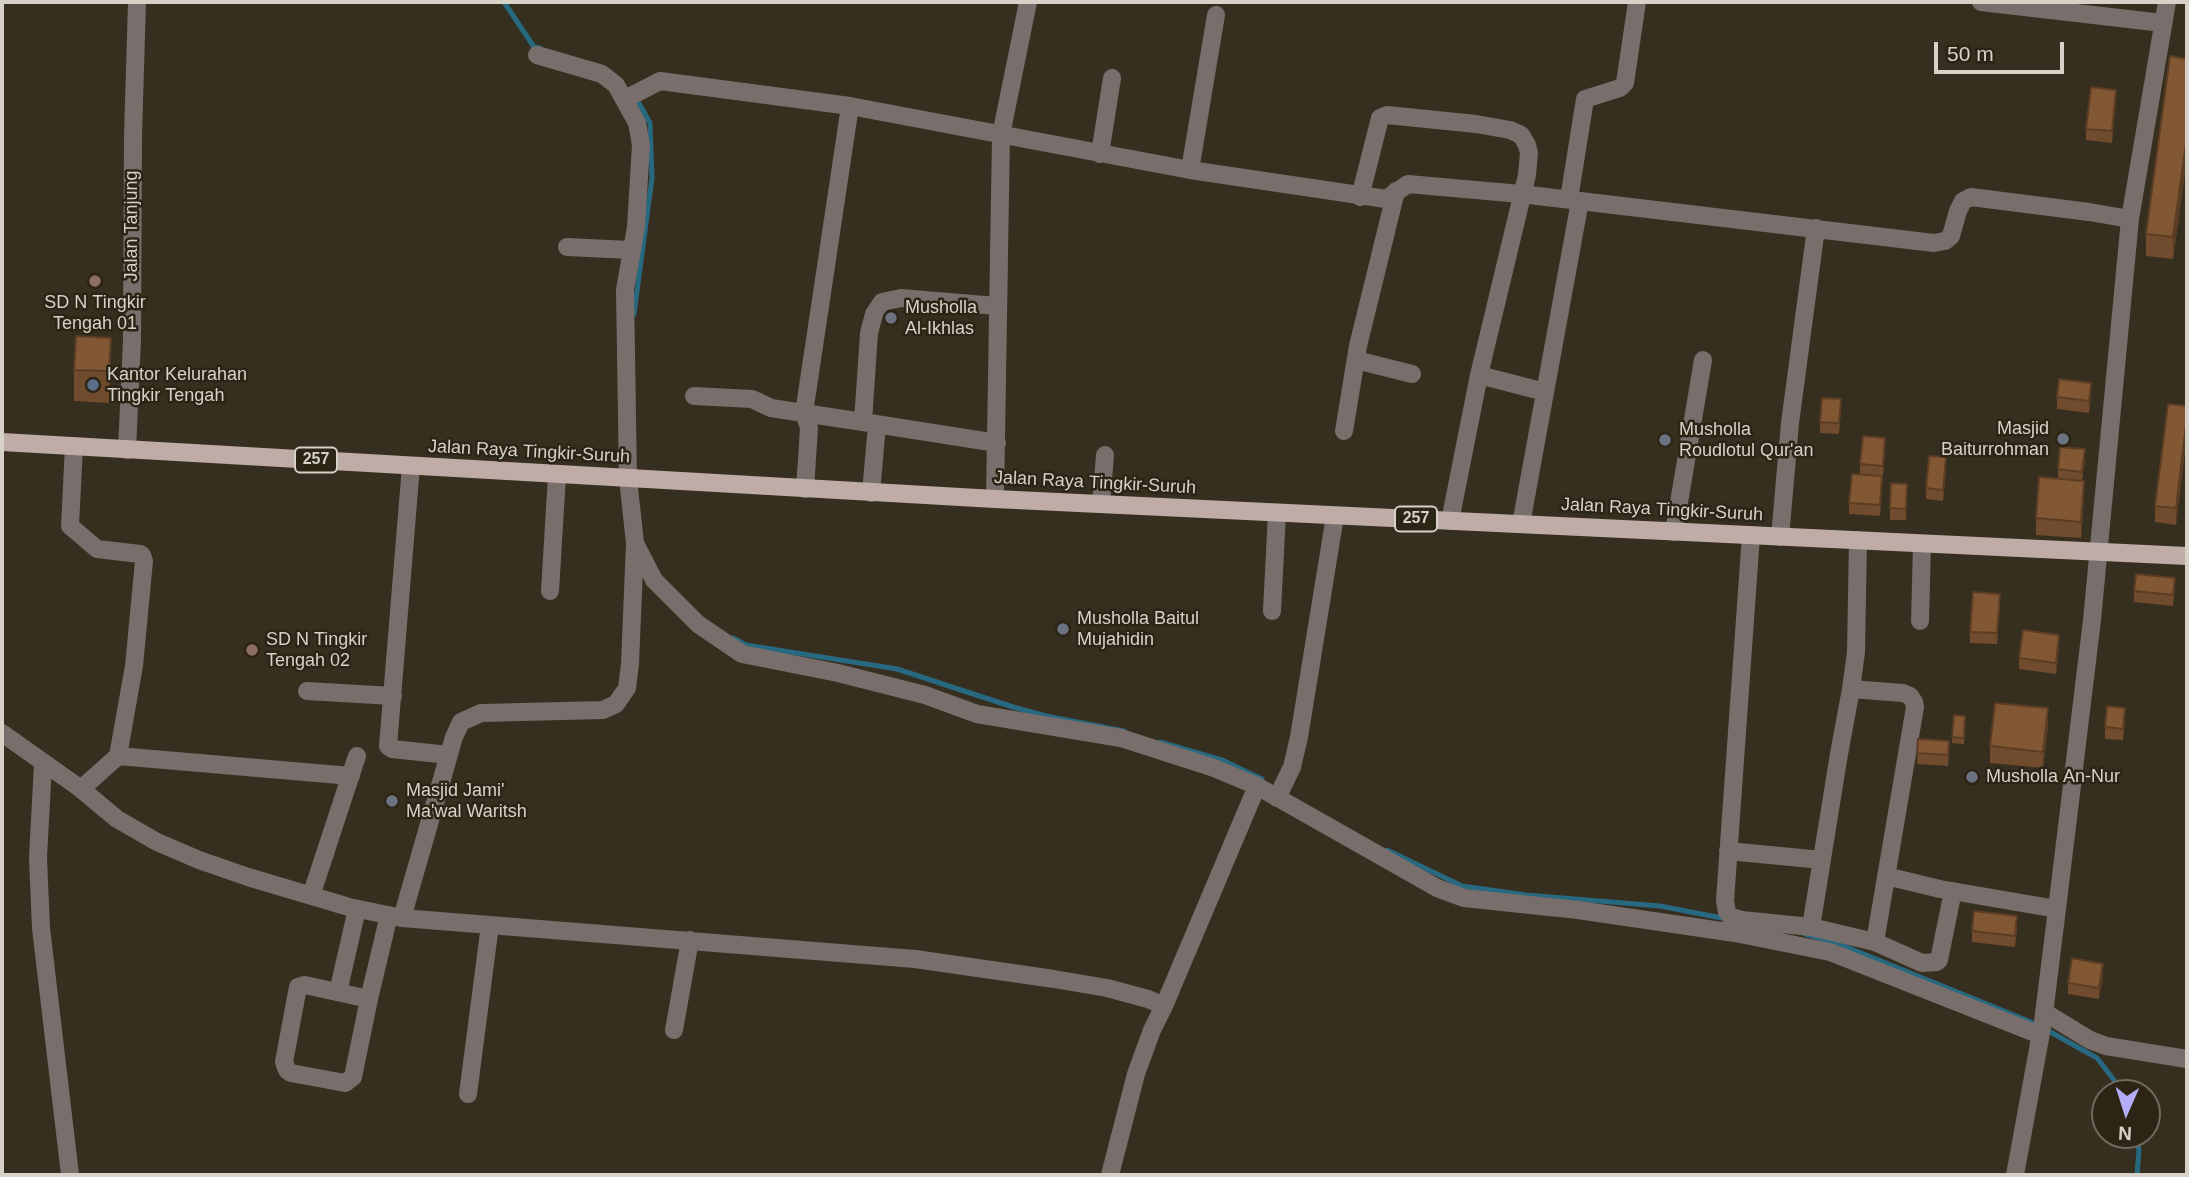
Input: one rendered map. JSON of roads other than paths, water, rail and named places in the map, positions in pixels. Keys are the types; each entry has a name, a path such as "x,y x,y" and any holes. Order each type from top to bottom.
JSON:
{"main road":[{"name":"Jalan Raya Tingkir-Suruh","path":"2,442 871,493 2187,556"}],"street":[{"name":"Jalan Tanjung","path":"127,450 132,340 137,2"},
{"path":"995,499 1001,135 1028,2"},
{"path":"1521,524 1545,392 1574,200 1585,99 1620,88 1625,83 1637,2"},
{"path":"1981,2 2163,23"},
{"path":"2015,1175 2042,1024 2092,620 2130,219 2167,2"},
{"path":"1190,170 1216,16"},
{"path":"369,999 305,985 298,987 284,1062 291,1073 345,1083 351,1080 369,999 461,722 481,713 603,710 615,704 627,688 635,543 625,301 630,250 636,227 640,145 637,123 617,85 602,74 537,55"},
{"path":"1100,154 1112,78"},
{"path":"625,99 660,81 850,106 1100,154 1360,197 1386,199 1408,184 1521,194 1934,243 1945,241 1951,236 1963,201 1971,197 2130,219"},
{"path":"805,489 809,428 804,413 850,106"},
{"path":"1360,197 1380,118 1387,115 1510,130 1521,135 1527,145 1528,161 1479,375 1450,521"},
{"path":"1344,431 1356,360 1396,191"},
{"path":"1780,537 1790,423 1816,229"},
{"path":"567,247 630,250"},
{"path":"871,493 869,333 874,314 882,302 901,298 997,306"},
{"path":"1356,360 1412,374"},
{"path":"1674,532 1703,360"},
{"path":"1479,375 1545,392"},
{"path":"694,396 752,399 771,408 996,443"},
{"path":"74,446 71,527 97,549 140,554 144,558 128,713 118,756 81,789"},
{"path":"1101,504 1105,455"},
{"path":"411,466 389,748 449,755"},
{"path":"550,591 557,476"},
{"path":"1272,611 1277,513"},
{"path":"1281,792 1300,737 1335,516"},
{"path":"1751,535 1725,901 1731,917 1811,927 1834,943 2042,1024 2106,1046 2187,1059"},
{"path":"1811,927 1852,689 1856,652 1858,540"},
{"path":"635,543 654,579 698,624 742,654 838,673 925,695 978,714 1121,738 1214,768 1257,786 1281,792 1437,888 1464,898 1578,910 1735,933 1834,943 1875,942 1928,964 1939,960 1953,891"},
{"path":"1920,621 1922,544"},
{"path":"1852,689 1903,693 1914,702 1915,716 1875,942"},
{"path":"307,691 393,696"},
{"path":"2,733 117,818 157,842 199,860 311,897 357,909 396,917 915,959 1107,988 1164,1006"},
{"path":"118,756 351,776"},
{"path":"311,897 357,756"},
{"path":"43,764 38,858 41,928 70,1175"},
{"path":"1110,1175 1136,1073 1152,1030 1257,786"},
{"path":"1728,851 1822,860"},
{"path":"1886,876 2057,909"},
{"path":"338,992 357,909"},
{"path":"468,1094 490,925"},
{"path":"674,1030 690,940"}],"waterway":[{"path":"504,2 534,47 540,48"},
{"path":"634,314 652,178 650,123 636,98"},
{"path":"733,638 746,645 897,669 1013,707 1124,731"},
{"path":"1160,742 1222,760 1262,779"},
{"path":"1387,850 1462,886 1526,895 1660,906 1727,919"},
{"path":"1805,934 1839,944 2036,1024 2097,1058 2113,1079"},
{"path":"2137,1175 2139,1149"}],"place":[{"name":"SD N Tingkir Tengah 01","path":"95,281"},
{"name":"Musholla Al-Ikhlas","path":"891,318"},
{"name":"Kantor Kelurahan Tingkir Tengah","path":"93,385"},
{"name":"Masjid Baiturrohman","path":"2063,439"},
{"name":"Musholla Roudlotul Qur'an","path":"1665,440"},
{"name":"Musholla Baitul Mujahidin","path":"1063,629"},
{"name":"SD N Tingkir Tengah 02","path":"252,650"},
{"name":"Musholla An-Nur","path":"1972,777"},
{"name":"Masjid Jami' Ma'wal Waritsh","path":"392,801"}]}
